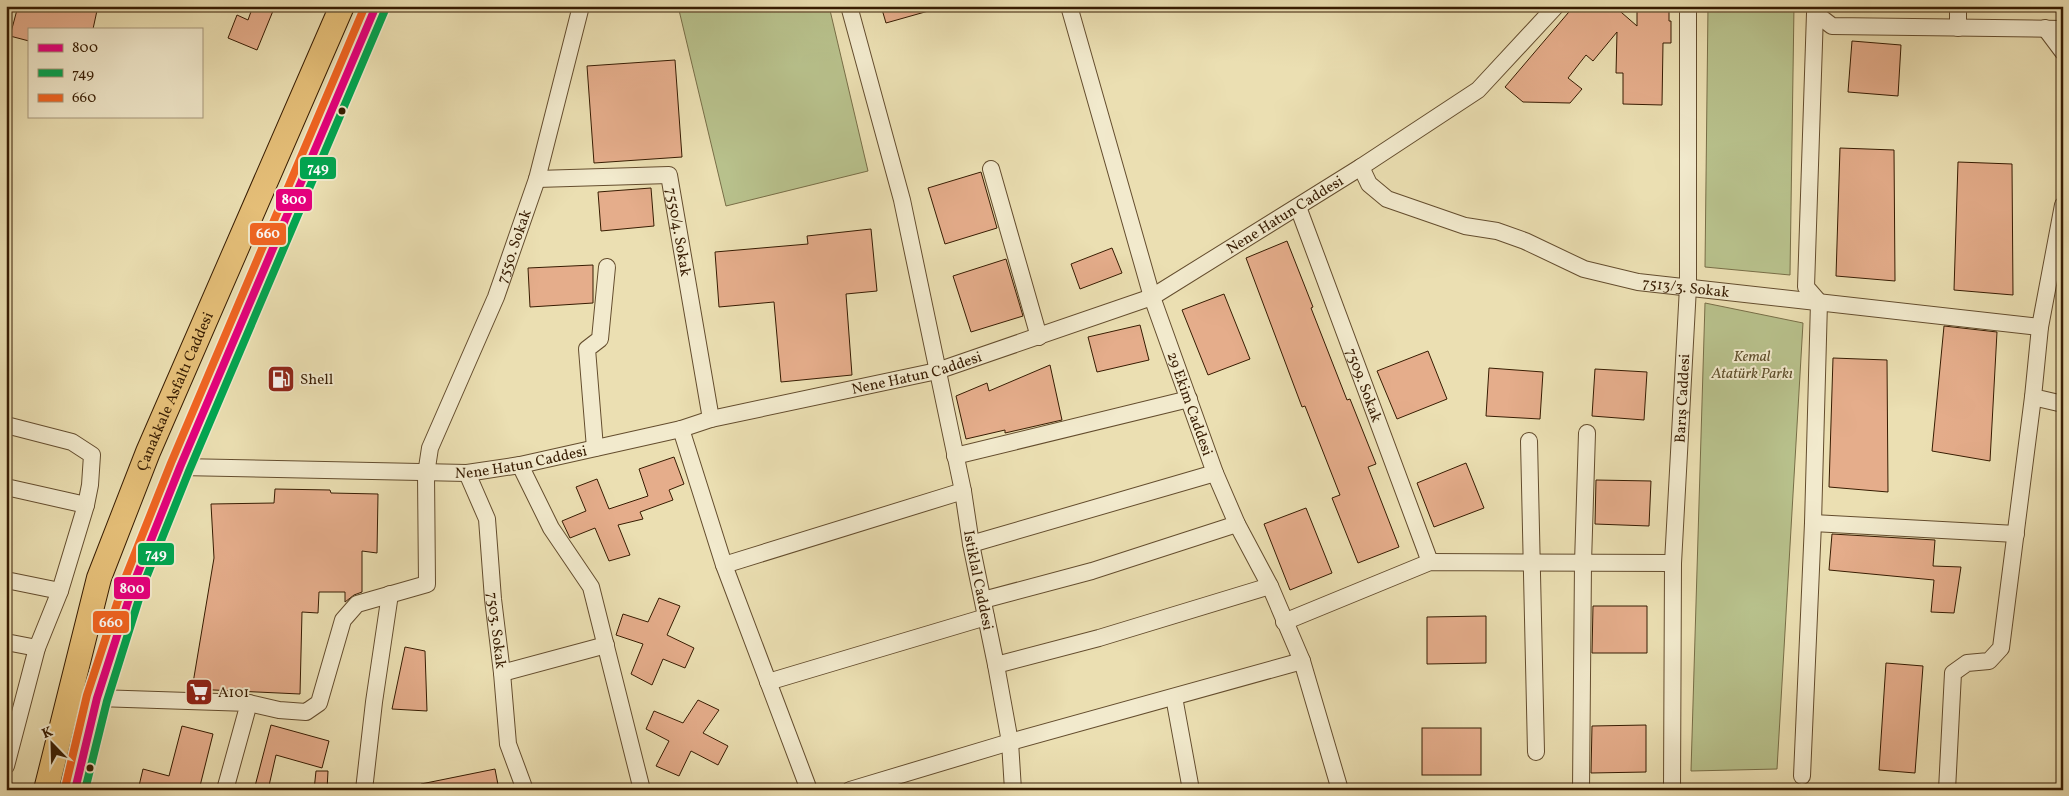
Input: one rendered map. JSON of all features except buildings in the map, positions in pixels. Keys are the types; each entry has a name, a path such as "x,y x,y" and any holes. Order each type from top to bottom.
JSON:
{"highway":[{"name":"Çanakkale Asfaltı Caddesi","path":"46,790 99,578 148,452 342,6"},
{"path":"76,790 97,698 135,580 180,467 376,6"}],"street":[{"name":"Istiklal Caddesi","path":"849,6 900,188 963,491 971,544 996,665 1010,742 1013,790"},
{"name":"29 Ekim Caddesi","path":"1070,6 1152,297 1215,473 1237,524 1270,586 1302,661 1340,790"},
{"name":"Nene Hatun Caddesi","path":"180,467 426,474 467,473 520,465 681,430 711,419 937,371 1039,337 1152,297 1298,208 1478,90 1556,6"},
{"name":"Barış Caddesi","path":"1672,790 1673,563 1688,287 1688,6"},
{"path":"1958,6 1958,28"},
{"name":"7550. Sokak","path":"390,594 427,584 426,474 430,448 496,297 537,179 577,8"},
{"path":"1815,10 1832,26 2063,29"},
{"path":"1802,776 1813,523 1819,302 1806,287 1815,10"},
{"path":"2045,28 2063,52"},
{"name":"7513/3. Sokak","path":"1361,167 1369,184 1387,199 1466,226 1497,231 1525,241 1592,271 1638,282 2040,327"},
{"path":"991,169 1039,337"},
{"name":"7550/4. Sokak","path":"537,179 669,175 711,419"},
{"path":"1947,790 1952,673 1967,663 1989,661 2001,648 2040,327 2063,205"},
{"name":"7509. Sokak","path":"1298,208 1430,562"},
{"path":"595,448 587,349 600,339 606,267"},
{"path":"2033,397 2063,404"},
{"path":"955,456 1189,399"},
{"path":"6,425 72,442 92,455 90,485 86,505 60,591 37,648 6,766"},
{"path":"681,430 724,565 809,790"},
{"path":"1581,790 1583,562 1587,433"},
{"path":"1529,440 1536,752"},
{"path":"520,465 551,528 591,587 642,790"},
{"name":"7503. Sokak","path":"467,473 487,518 493,599 508,744 525,790"},
{"path":"971,544 1215,473"},
{"path":"6,486 86,505"},
{"path":"724,565 963,491"},
{"path":"1813,523 2016,534"},
{"path":"983,600 1092,571 1237,524"},
{"path":"1284,622 1430,562 1673,563"},
{"path":"6,580 60,591"},
{"path":"996,665 1099,638 1270,586"},
{"path":"97,698 249,704 278,710 306,712 320,703 343,620 357,604 390,594 374,702 364,790"},
{"path":"768,682 986,617"},
{"path":"6,642 37,648"},
{"path":"502,673 606,645"},
{"path":"850,790 1010,742 1302,661"},
{"path":"1174,696 1191,790"},
{"path":"225,790 249,704"}],"green space":[{"path":"678,6 829,6 868,171 726,206"},
{"path":"1708,6 1794,6 1790,275 1705,267"},
{"name":"Kemal Atatürk Parkı","path":"1705,303 1803,323 1777,769 1691,771"}],"transit line":[{"name":"660","path":"65,788 87,695 126,576 171,463 365,6"},
{"name":"800","path":"75,790 97,698 135,580 180,467 376,6"},
{"name":"749","path":"85,790 107,701 144,583 189,471 385,10"}],"place":[{"name":"Shell","path":"281,379"},
{"name":"A101","path":"199,692"}]}
